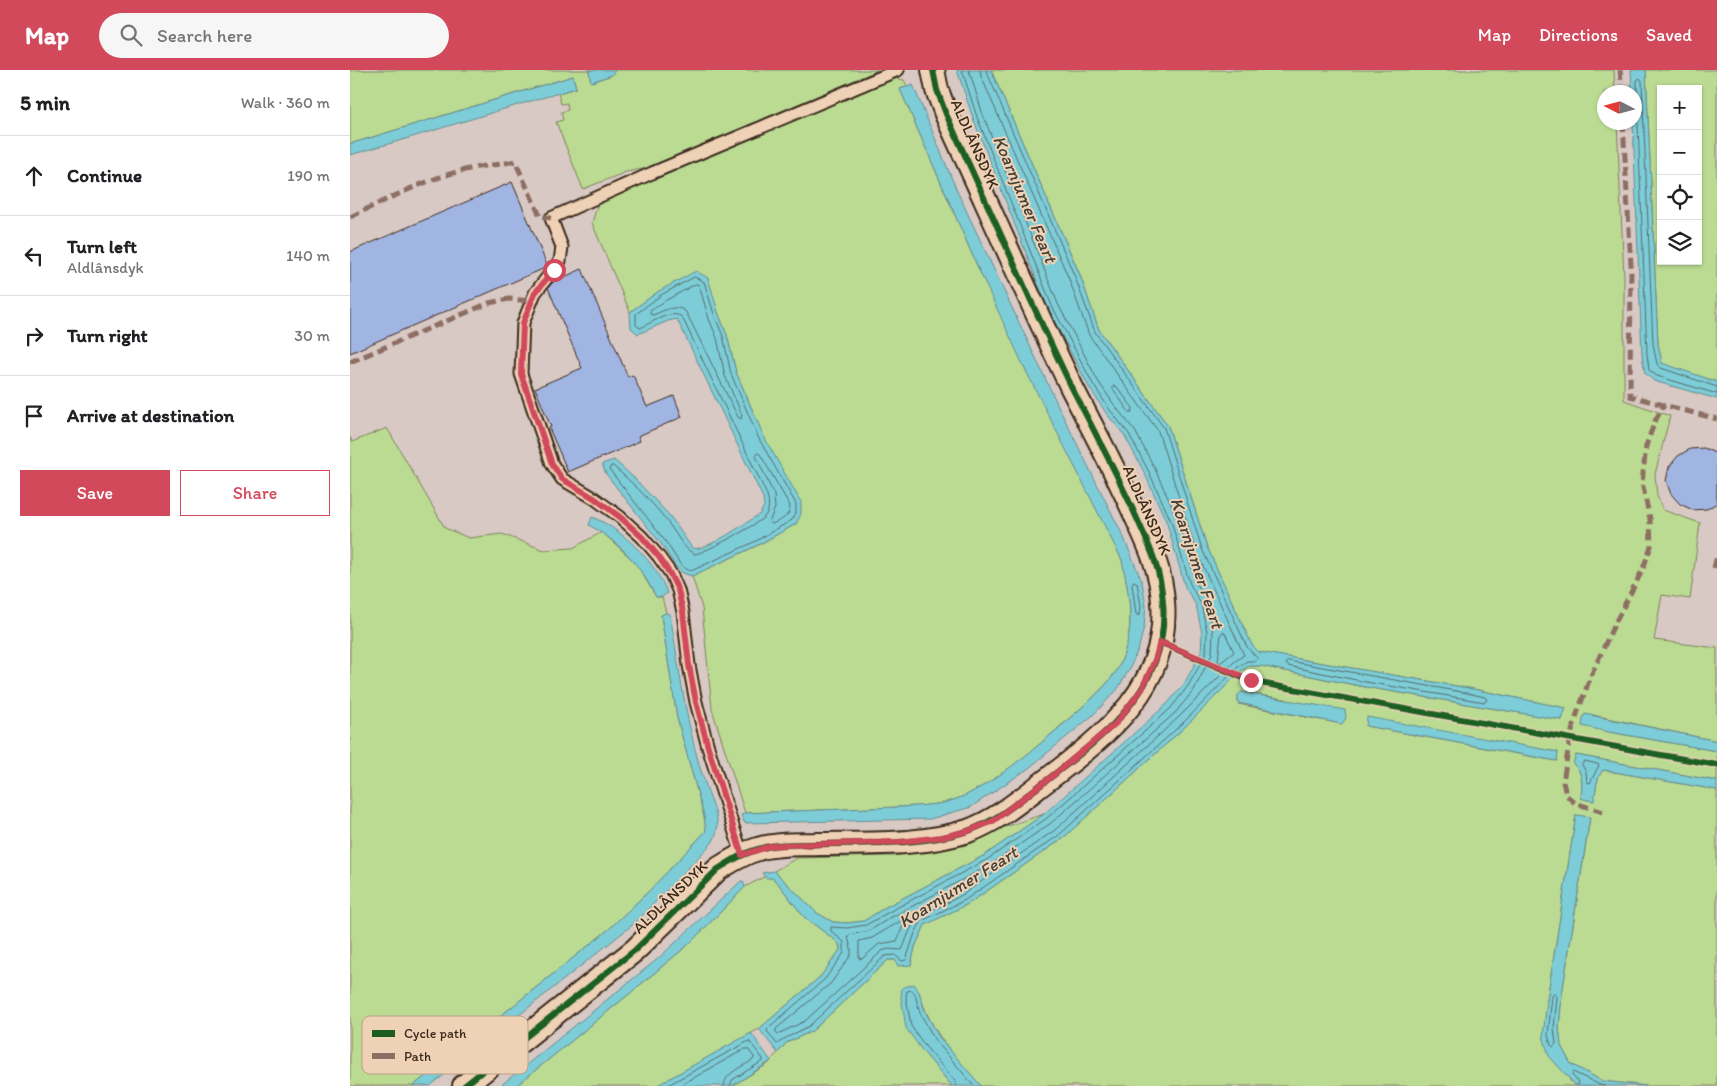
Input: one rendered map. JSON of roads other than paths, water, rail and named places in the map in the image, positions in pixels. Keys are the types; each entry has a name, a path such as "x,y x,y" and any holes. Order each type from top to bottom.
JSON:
{"street":[{"name":"ALDLÂNSDYK","path":"528,1035 635,950 718,869 742,855 770,846 899,842 943,837 968,831 993,821 1055,774 1116,723 1142,689 1156,658 1163,622 1163,603 1154,554 1127,495 1060,362 950,123 937,90 933,70"},
{"name":"ALDLÂNSDYK","path":"464,1086 479,1074"}],"lane":[{"path":"742,855 696,702 678,590 667,568 642,537 620,517 594,498 562,479 552,464 521,374 523,323 535,293 560,261 562,248 551,218 661,169 898,70"}],"water":[{"path":"615,70 612,75 591,82 589,71"},
{"name":"Koarnjumer Feart","path":"957,70 991,70 1080,275 1099,330 1168,426 1207,547 1252,645 1259,652 1468,688 1566,708 1562,720 1365,687 1261,666 1249,666 1242,670 1187,725 1062,839 968,904 925,925 915,947 911,965 898,966 895,960 888,960 812,1031 786,1043 778,1053 759,1029 821,976 840,950 839,944 835,940 804,917 777,882 772,878 766,878 762,873 774,871 817,913 833,922 864,921 884,908 985,855 1044,814 1167,704 1184,684 1201,653 1202,633 1196,605 1185,587 1167,523 1125,436 1106,413 1089,387 1048,309 973,118"},
{"path":"1631,70 1646,70 1658,344 1662,363 1717,382 1717,399 1654,381 1645,373 1642,355 1633,130 1642,130 1642,85 1632,85"},
{"path":"573,76 576,88 350,155 350,144"},
{"path":"913,85 957,191 1062,414 1124,538 1142,582 1146,606 1144,627 1139,647 1130,668 1117,690 1092,716 1029,768 971,807 930,819 747,823 744,822 741,815 745,813 916,806 943,803 959,798 995,778 1013,765 1097,694 1118,669 1128,639 1130,605 1122,560 1024,367 979,270 900,89"},
{"path":"696,271 708,278 727,335 736,372 764,437 801,502 801,514 796,524 756,546 692,576 683,573 676,567 662,545 606,474 602,464 614,460 632,476 670,516 692,548 706,546 726,536 760,514 764,506 763,498 677,319 638,334 631,328 630,312 659,291"},
{"path":"592,517 615,529 637,548 655,570 667,593 662,597 656,597 643,574 620,547 589,525"},
{"path":"670,614 694,746 716,816 717,829 715,836 712,843 636,922 518,1016 500,1016 608,930 650,890 706,831 704,816 677,718 661,615"},
{"path":"1241,692 1345,710 1346,718 1342,724 1238,703 1238,695"},
{"path":"1585,714 1717,741 1717,751 1582,726"},
{"path":"1367,717 1558,752 1557,761 1366,726"},
{"path":"1576,755 1717,781 1717,790 1603,770 1598,780 1594,801 1583,799 1581,798 1581,775 1573,764"},
{"path":"1576,815 1590,817 1562,994 1559,1028 1561,1046 1571,1064 1602,1081 1646,1086 1576,1086 1549,1056 1543,1036"},
{"path":"743,881 745,887 689,944 516,1086 500,1086 515,1074 528,1074 528,1063 660,957"},
{"path":"914,984 919,992 925,1011 939,1037 981,1086 952,1086 906,1028 901,997 902,988"},
{"path":"751,1033 771,1061 732,1086 656,1086"},
{"path":"428,1074 445,1074 430,1086 413,1086"}]}
